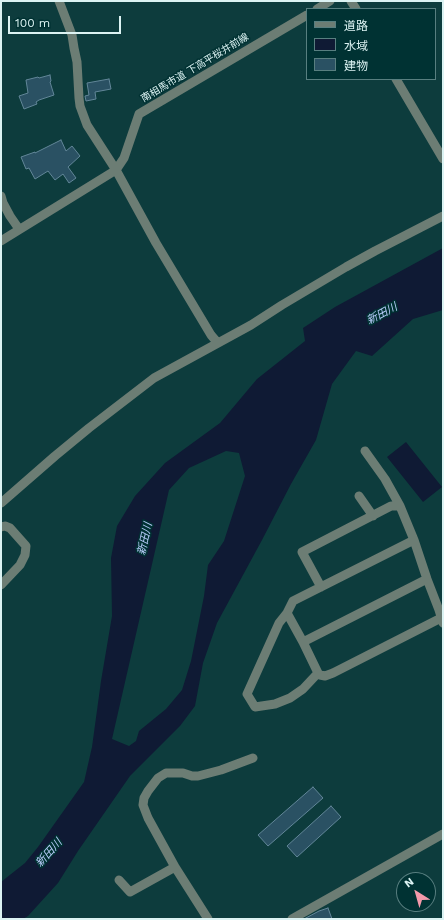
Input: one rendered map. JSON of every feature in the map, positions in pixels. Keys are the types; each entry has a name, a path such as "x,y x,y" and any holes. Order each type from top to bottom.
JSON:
{"street":[{"path":"59,1 72,35 77,62 79,98 84,119 90,131 116,170 156,243 211,335 217,342"},
{"path":"319,8 330,1"},
{"name":"南相馬市道 下高平桜井前線","path":"1,240 116,170 124,158 140,114 306,16"},
{"path":"397,80 443,160"},
{"path":"1,196 10,216 19,229"},
{"path":"1,503 89,428 154,378 217,342 251,325 282,304 374,251 443,216"},
{"path":"286,613 303,642 318,673 325,676 442,620 414,540 400,506 365,451"},
{"path":"359,496 372,516"},
{"path":"321,587 302,552 391,506 400,506"},
{"path":"1,527 5,526 10,528 26,546 20,565 1,585"},
{"path":"318,673 303,689 290,698 276,704 255,707 247,694 279,623 293,600 414,540"},
{"path":"303,642 427,579"},
{"path":"208,919 148,818 143,805 144,798 158,778 166,773 183,773 198,776 221,770 253,758"},
{"path":"292,919 443,834"},
{"path":"119,880 130,892 176,867"}],"water":[{"name":"新田川","path":"443,248 443,310 413,319 372,356 356,351 332,384 316,440 217,623 203,663 195,706 180,726 130,776 78,851 58,883 28,916 23,919 1,919 1,882 25,863 84,782 92,747 112,616 111,558 117,526 135,496 165,463 220,423 257,379 305,341 303,328 335,307","holes":["226,451 239,453 245,476 224,541 208,565 204,596 191,661 182,690 166,709 139,731 136,741 129,746 112,739 169,490 189,468"]},
{"path":"406,442 442,487 423,502 387,457"}],"building":[{"path":"50,75 50,82 54,95 39,100 36,102 37,104 24,109 19,96 28,93 26,80"},
{"path":"109,79 111,89 95,92 96,99 86,101 85,96 89,95 87,83"},
{"path":"61,140 66,151 72,146 80,156 68,167 76,178 69,183 63,174 55,180 48,171 35,179 29,168 26,169 21,157 35,153"},
{"path":"313,787 323,798 268,846 258,835"},
{"path":"331,806 341,817 297,857 287,846"},
{"path":"328,908 332,919 304,919 319,911"}]}
